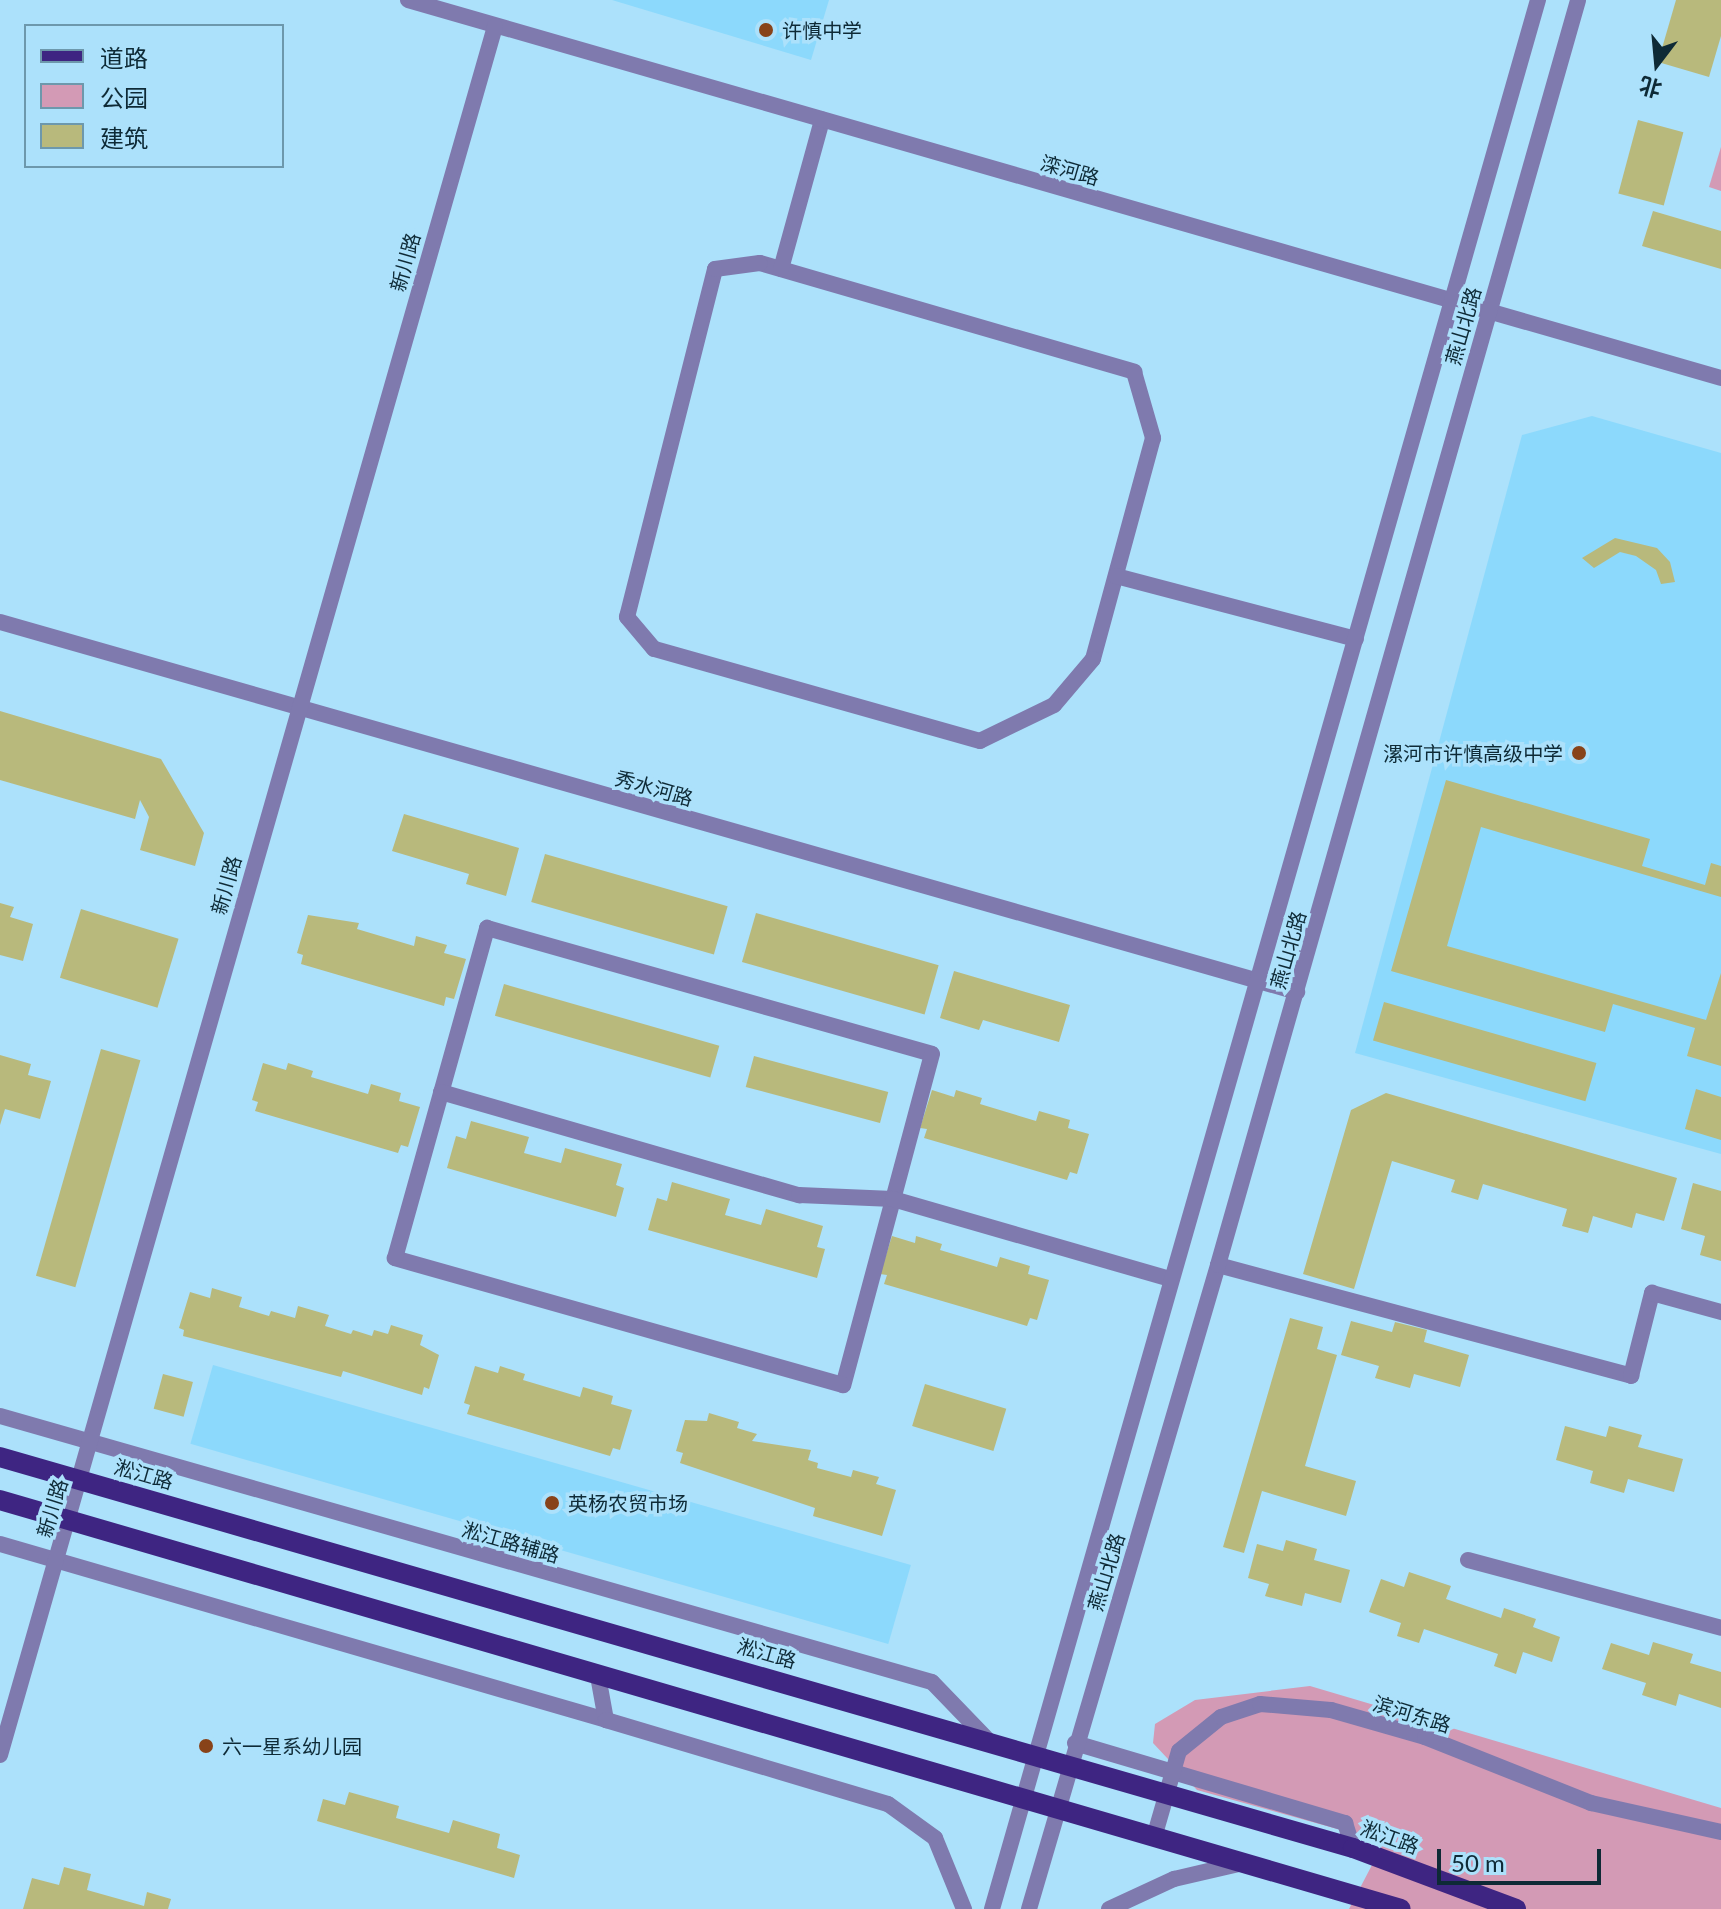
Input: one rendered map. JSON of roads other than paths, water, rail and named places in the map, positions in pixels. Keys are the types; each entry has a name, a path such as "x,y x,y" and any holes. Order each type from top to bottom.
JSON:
{"main road":[{"name":"淞江路","path":"0,1457 1353,1848 1516,1909"},
{"path":"0,1500 598,1676 1249,1861 1401,1909"}],"street":[{"name":"滦河路","path":"408,0 1721,378"},
{"name":"燕山北路","path":"992,1909 1538,0"},
{"name":"燕山北路","path":"1029,1909 1075,1743 1297,992 1578,0"},
{"name":"新川路","path":"0,1755 92,1443 296,707 495,26"},
{"path":"781,269 822,120"},
{"path":"760,263 781,269 1134,372 1153,438 1093,659 1054,705 980,741 654,649 627,617 715,269 760,263"},
{"path":"1116,576 1356,639"},
{"name":"秀水河路","path":"0,622 1297,992"},
{"path":"487,928 932,1054 893,1199 843,1385 395,1258 487,928"},
{"path":"441,1092 799,1195 893,1199 1170,1279"},
{"path":"1218,1265 1631,1376 1652,1293 1721,1312"},
{"name":"淞江路辅路","path":"0,1416 932,1682 990,1742"},
{"path":"0,1544 888,1804 935,1838 964,1909"},
{"path":"1468,1560 1721,1628"},
{"path":"598,1676 606,1720"},
{"name":"滨河东路","path":"1155,1834 1179,1751 1221,1717 1260,1704 1331,1710 1425,1737 1591,1803 1721,1832"},
{"path":"1075,1743 1345,1823 1353,1848"},
{"path":"1109,1909 1128,1904 1174,1879 1249,1861"}],"place":[{"name":"许慎中学","path":"766,30"},
{"name":"漯河市许慎高级中学","path":"1579,753"},
{"name":"英杨农贸市场","path":"552,1503"},
{"name":"六一星系幼儿园","path":"206,1746"}]}
